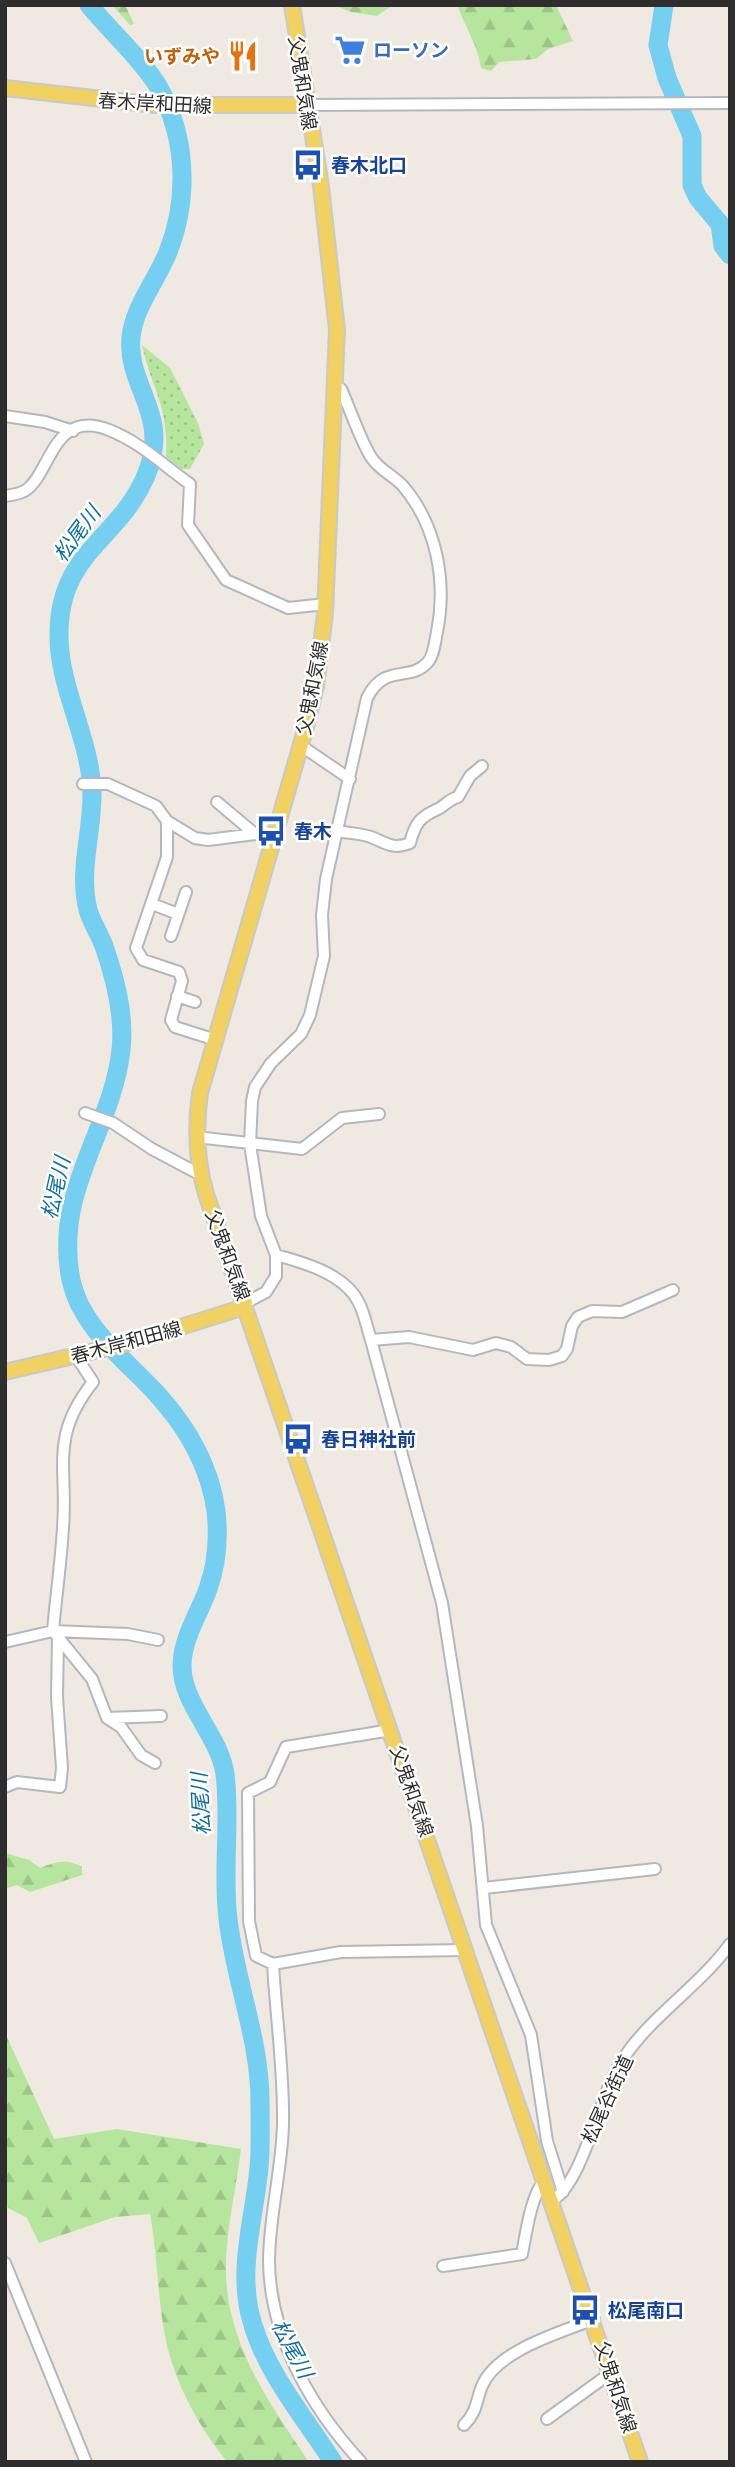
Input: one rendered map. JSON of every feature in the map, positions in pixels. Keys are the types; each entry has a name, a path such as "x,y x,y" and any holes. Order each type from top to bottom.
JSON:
{"main road":[{"name":"父鬼和気線","path":"292,5 336,298 326,604 316,686 200,1093 196,1136 201,1175 545,2180 558,2196 640,2462"},
{"name":"春木岸和田線","path":"5,88 155,105 306,105"},
{"name":"春木岸和田線","path":"5,1372 133,1342 238,1309 245,1303"}],"street":[{"path":"306,105 730,103"},
{"path":"245,1303 266,1292 276,1276 276,1255 261,1216 250,1144 256,1087 271,1063 301,1034 310,1014 324,956 326,879 367,698 374,684 385,677 421,668 429,662 443,600 441,570 414,503 402,484 377,466 341,389 335,386"},
{"path":"5,416 45,422 73,431"},
{"path":"5,496 24,491 32,485 56,444 73,431 96,427 135,442 190,484 188,525 226,580 288,608 326,604"},
{"path":"300,745 350,779"},
{"path":"336,831 371,837 388,846 400,847 410,843 415,824 420,818 441,808 449,799 458,797 470,776 482,766"},
{"path":"83,784 108,784 156,806 167,821 194,838 208,840 255,834 274,839"},
{"path":"217,802 255,834"},
{"path":"167,821 167,857 152,904 132,945 143,960 179,972 182,981 171,1020 175,1027 216,1040"},
{"path":"171,936 186,892"},
{"path":"152,904 178,914"},
{"path":"177,996 195,1002"},
{"path":"87,1114 113,1123 152,1149 201,1175"},
{"path":"196,1136 302,1149 342,1118 379,1114"},
{"path":"276,1255 309,1264 351,1291 359,1304 371,1340 442,1603 484,1888 486,1926 531,2035 558,2196"},
{"path":"371,1340 409,1337 474,1350 496,1343 511,1347 527,1359 549,1360 562,1356 567,1349 572,1326 578,1317 592,1311 622,1312 673,1290"},
{"path":"5,1787 17,1782 60,1787 62,1769 55,1634 64,1524 63,1437 84,1394 93,1382 82,1354"},
{"path":"55,1634 92,1679 107,1718 121,1727 141,1755 155,1763"},
{"path":"5,1642 55,1634 128,1634 158,1640"},
{"path":"107,1718 161,1716"},
{"path":"391,1730 286,1747 270,1782 248,1793 249,1922 256,1956 273,1964 341,1952 466,1950"},
{"path":"484,1888 654,1869"},
{"name":"松尾谷街道","path":"558,2196 619,2064 654,2020 694,1985 730,1944"},
{"path":"273,1964 283,2121 281,2169 271,2236 271,2292 276,2319 296,2368 318,2406 360,2462"},
{"path":"443,2266 522,2254 530,2215 540,2186 545,2180"},
{"path":"5,2263 86,2462"},
{"path":"464,2425 477,2409 482,2386 513,2352 594,2319"},
{"path":"547,2419 612,2372"}],"green space":[{"path":"112,5 125,5 134,24 130,25"},
{"path":"333,5 393,5 377,16 351,12"},
{"path":"457,5 556,5 573,41 548,49 536,59 499,62 491,71 481,68"},
{"path":"142,345 170,368 198,423 204,444 190,469 182,469 166,457 165,424"},
{"path":"5,1853 29,1860 40,1868 56,1863 71,1863 82,1867 82,1875 30,1892 17,1885 5,1889"},
{"path":"5,2033 54,2139 117,2129 241,2149 227,2245 226,2277 230,2306 247,2361 309,2462 227,2462 202,2427 182,2389 167,2346 150,2214 115,2217 39,2243 27,2218 5,2206"}],"waterway":[{"name":"松尾川","path":"89,5 143,65 158,86 175,126 182,168 182,190 175,232 168,252 136,315 131,337 135,372 152,419 152,456 145,478 133,499 78,566 68,585 61,608 60,655 86,752 92,791 85,895 115,984 122,1037 116,1079 86,1162 70,1217 68,1248 71,1280 76,1297 94,1328 178,1420 196,1448 213,1495 217,1531 215,1560 208,1589 185,1644 182,1664 187,1692 216,1746 225,1774 228,1919 259,2078 260,2160 246,2266 248,2305 268,2361 288,2396 333,2462"},
{"path":"664,5 658,45 667,78 692,136 692,185 698,198 720,224 723,246 730,255"}],"place":[{"name":"ローソン","path":"350,50"},
{"name":"いずみや","path":"243,56"},
{"name":"春木北口","path":"308,165"},
{"name":"春木","path":"271,831"},
{"name":"春日神社前","path":"298,1439"},
{"name":"松尾南口","path":"585,2310"}]}
